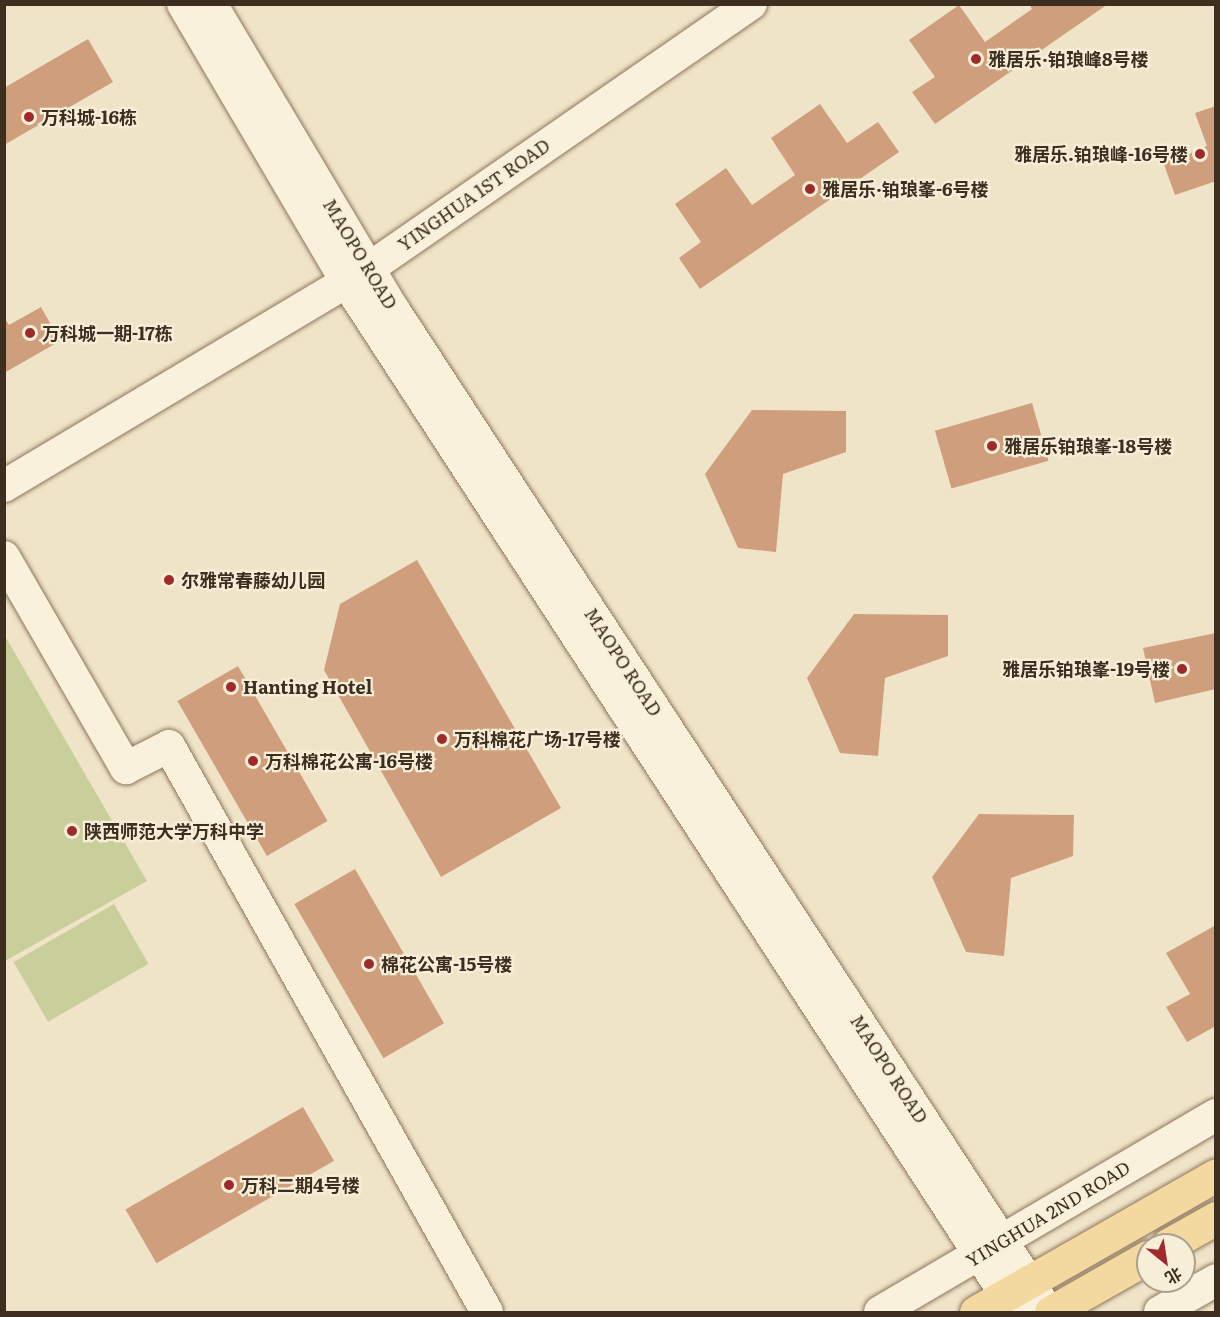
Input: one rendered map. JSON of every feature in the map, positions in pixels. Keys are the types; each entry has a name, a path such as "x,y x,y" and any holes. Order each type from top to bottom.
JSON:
{"main road":[{"path":"976,1312 1016,1297 1215,1175"},
{"path":"1189,1233 1215,1218"},
{"path":"1049,1312 1136,1264"}],"street":[{"name":"MAOPO ROAD","path":"183,4 990,1248 1016,1297 1049,1312"},
{"name":"MAOPO ROAD","path":"211,4 357,275"},
{"name":"YINGHUA 1ST ROAD","path":"4,486 357,275 751,4"},
{"path":"4,557 126,768 170,746 487,1312"},
{"name":"YINGHUA 2ND ROAD","path":"880,1312 1215,1115"},
{"path":"1160,1312 1215,1280"}],"green space":[{"path":"5,636 147,881 5,961"},
{"path":"114,904 148,964 48,1022 14,962"}],"building":[{"name":"雅居乐·铂琅峰8号楼","path":"1029,4 1108,4 935,124 912,92 935,77 909,40 959,5 985,42 1032,9"},
{"name":"万科城-16栋","path":"88,39 113,82 4,145 4,88"},
{"name":"雅居乐·铂琅峯-6号楼","path":"820,104 847,143 878,122 899,152 700,289 679,258 701,242 675,204 726,168 752,205 795,175 771,138"},
{"name":"雅居乐.铂琅峰-16号楼","path":"1216,106 1216,181 1175,195 1163,162 1207,146 1195,113"},
{"name":"万科城一期-17栋","path":"41,307 60,341 4,373 4,317 9,325"},
{"name":"雅居乐铂琅峯-18号楼","path":"1032,403 1049,461 951,489 935,431"},
{"path":"752,410 846,411 846,452 783,474 776,552 738,548 705,474"},
{"name":"万科棉花广场-17号楼","path":"417,560 561,808 441,877 324,670 340,604"},
{"path":"854,614 948,615 948,656 885,678 878,756 840,753 807,678"},
{"name":"雅居乐铂琅峯-19号楼","path":"1216,633 1216,689 1155,703 1143,648"},
{"name":"万科棉花公寓-16号楼","path":"238,666 328,821 267,856 177,701"},
{"path":"979,814 1074,815 1073,856 1011,878 1004,956 966,952 932,877"},
{"name":"棉花公寓-15号楼","path":"355,869 444,1023 383,1058 294,904"},
{"path":"1216,925 1216,1026 1187,1042 1166,1007 1190,994 1166,953"},
{"name":"万科二期4号楼","path":"303,1107 334,1161 156,1263 125,1210"}],"place":[{"name":"雅居乐·铂琅峰8号楼","path":"976,59"},
{"name":"万科城-16栋","path":"29,117"},
{"name":"雅居乐.铂琅峰-16号楼","path":"1200,154"},
{"name":"雅居乐·铂琅峯-6号楼","path":"810,189"},
{"name":"万科城一期-17栋","path":"30,333"},
{"name":"雅居乐铂琅峯-18号楼","path":"992,446"},
{"name":"尔雅常春藤幼儿园","path":"169,580"},
{"name":"雅居乐铂琅峯-19号楼","path":"1182,669"},
{"name":"Hanting Hotel","path":"231,687"},
{"name":"万科棉花广场-17号楼","path":"442,739"},
{"name":"万科棉花公寓-16号楼","path":"253,761"},
{"name":"陕西师范大学万科中学","path":"72,831"},
{"name":"棉花公寓-15号楼","path":"369,964"},
{"name":"万科二期4号楼","path":"229,1185"}]}
